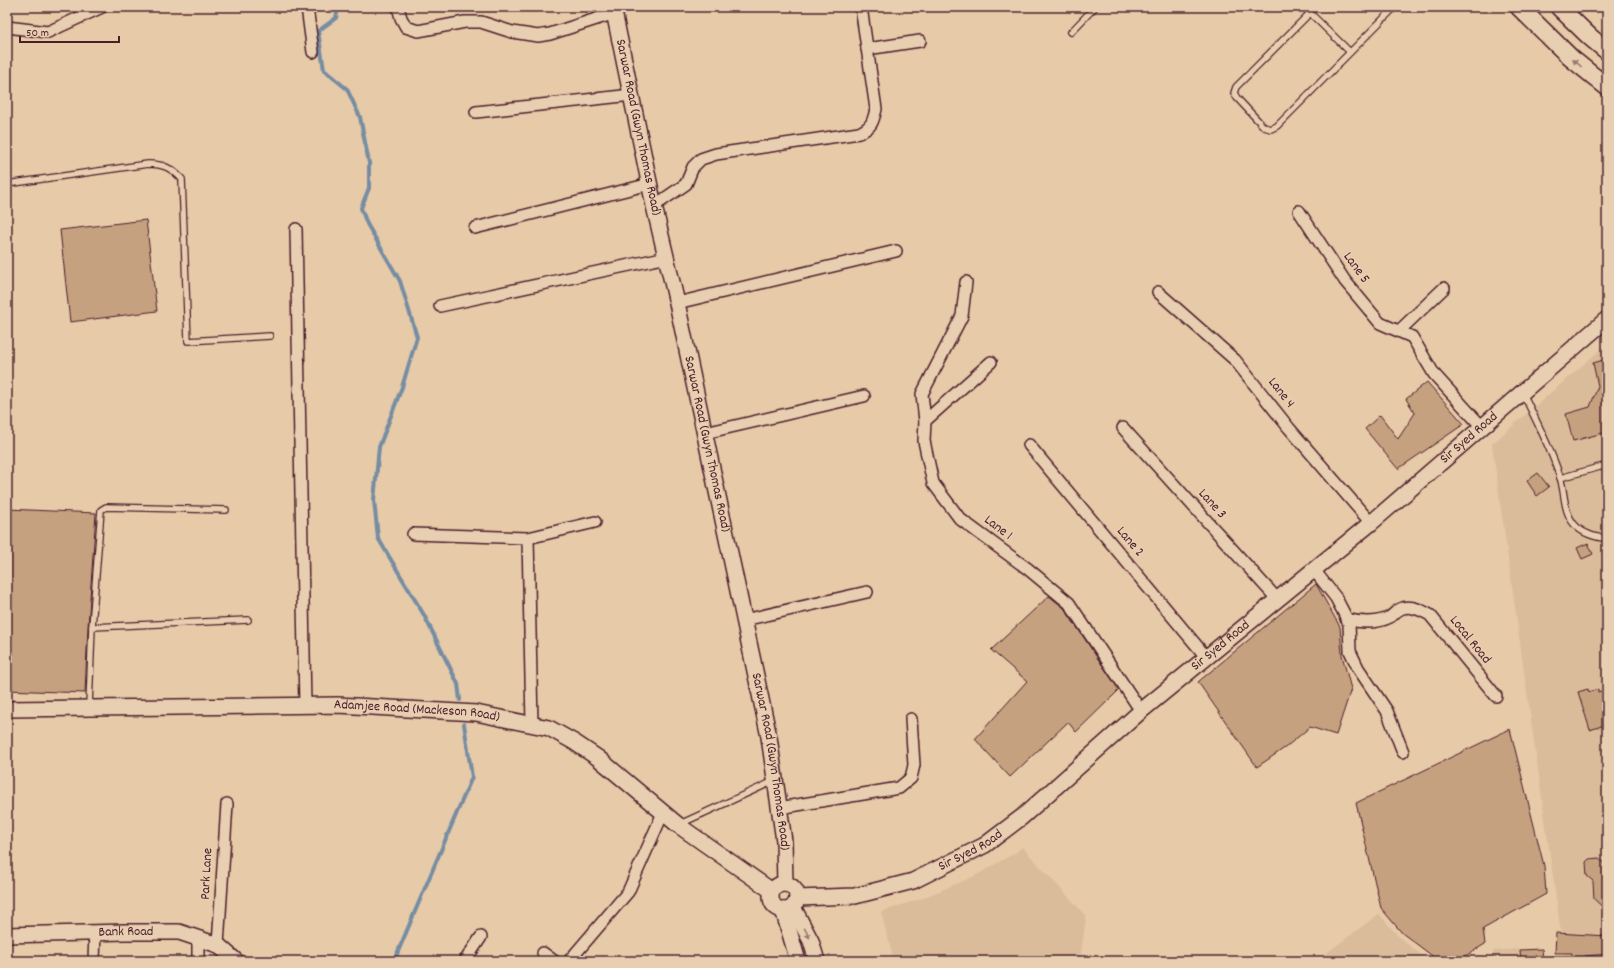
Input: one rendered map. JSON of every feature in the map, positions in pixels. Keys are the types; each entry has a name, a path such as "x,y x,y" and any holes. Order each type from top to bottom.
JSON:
{"main road":[{"path":"1519,7 1571,58 1607,87"},
{"path":"1559,7 1607,51"}],"street":[{"path":"7,28 48,32 102,7"},
{"path":"306,7 313,52"},
{"path":"398,7 401,18 406,27 418,31 465,22 481,22 512,32 538,36 550,34 614,10"},
{"path":"654,206 686,184 693,167 701,160 716,154 859,133 868,129 873,122 876,109 861,7"},
{"name":"Sarwar Road (Gwyn Thomas Road)","path":"614,10 654,206 705,433 776,780 784,841 779,887"},
{"path":"867,49 920,41"},
{"path":"476,112 632,95"},
{"path":"475,228 650,184"},
{"name":"Lane 5","path":"1299,211 1345,281 1380,323 1412,338 1434,374 1483,428"},
{"path":"296,229 305,706"},
{"path":"677,303 896,251"},
{"path":"440,306 666,257"},
{"name":"Lane 1","path":"966,282 962,316 922,394 925,421 924,441 933,483 960,519 1028,569 1069,603 1142,711"},
{"path":"1398,331 1444,288"},
{"name":"Lane 4","path":"1158,292 1235,360 1289,428 1372,523"},
{"name":"Sir Syed Road","path":"791,905 855,896 913,882 985,845 1022,817 1142,711 1372,523 1607,319"},
{"path":"925,421 991,362"},
{"path":"705,433 864,396"},
{"name":"Lane 3","path":"1123,428 1278,600"},
{"name":"Lane 2","path":"1029,445 1207,658"},
{"path":"412,534 528,538 595,522"},
{"path":"528,538 532,724"},
{"path":"1314,570 1336,598 1349,623 1350,651 1358,668 1387,711 1403,752"},
{"path":"744,620 867,592"},
{"name":"Local Road","path":"1346,618 1356,621 1372,622 1389,617 1403,608 1417,609 1430,615 1496,696"},
{"name":"Adamjee Road (Mackeson Road)","path":"7,709 338,705 476,713 549,728 598,758 678,825 779,887 794,888 791,905"},
{"path":"779,808 899,788 911,778 914,765 911,719"},
{"name":"Park Lane","path":"218,945 227,804"},
{"path":"569,961 628,892 663,813"},
{"path":"779,887 772,901 774,905 791,905"},
{"path":"791,905 798,961"},
{"path":"791,905 811,941 817,961"},
{"path":"94,961 95,932"},
{"name":"Bank Road","path":"7,935 95,932 179,932 218,945 236,961"},
{"path":"465,961 481,937"},
{"path":"198,938 198,961"},
{"path":"543,953 554,961"}],"lane":[{"path":"1071,32 1095,7"},
{"path":"1304,7 1350,52"},
{"path":"1310,13 1236,88 1234,93 1237,98 1264,127 1270,129 1278,126 1395,7"},
{"path":"7,184 148,164 161,164 182,179 188,341 270,336"},
{"path":"1523,393 1560,478 1566,506 1574,524 1581,530 1595,537 1607,539"},
{"path":"1560,478 1607,465"},
{"path":"89,708 92,627 101,510 106,507 226,510"},
{"path":"92,627 248,620"},
{"path":"678,825 776,780"}],"shaded area":[{"path":"1607,344 1607,961 1565,961 1492,444"},
{"path":"1022,847 1086,916 1080,961 894,961 881,912 923,898 975,876 1015,853"},
{"path":"1379,914 1400,938 1429,961 1316,961"},
{"path":"1521,949 1521,961 1494,961 1493,951"}],"building":[{"path":"146,220 157,311 70,322 60,230"},
{"path":"1607,359 1607,432 1573,441 1566,414 1590,407 1598,386 1593,363"},
{"path":"1427,382 1464,424 1398,469 1365,429 1380,415 1398,439 1415,413 1406,399"},
{"path":"1538,473 1549,487 1537,496 1527,481"},
{"path":"7,509 96,513 85,693 7,690"},
{"path":"1588,543 1593,554 1582,559 1577,548"},
{"path":"1316,584 1340,627 1342,655 1351,689 1336,735 1310,727 1286,747 1257,767 1198,682"},
{"path":"1049,596 1064,608 1119,690 1076,732 1068,722 1010,777 975,739 1027,681 991,650"},
{"path":"1588,689 1589,692 1598,689 1598,692 1607,689 1607,724 1590,730 1578,692"},
{"path":"1510,729 1544,866 1546,894 1483,929 1485,944 1457,961 1439,961 1402,933 1381,908 1356,803"},
{"path":"1599,858 1607,865 1607,911 1594,899 1593,881 1587,876 1586,862 1589,859"},
{"path":"1556,933 1607,936 1607,954 1585,956 1586,961 1572,961 1572,953 1555,953"},
{"path":"1542,949 1543,961 1521,961 1520,950"}],"waterway":[{"path":"338,7 336,18 318,31 324,70 347,89 360,117 369,163 369,188 361,208 367,224 400,281 417,337 402,387 379,447 374,500 378,538 424,615 458,684 460,700"},
{"path":"394,961 472,777 464,724"}]}
